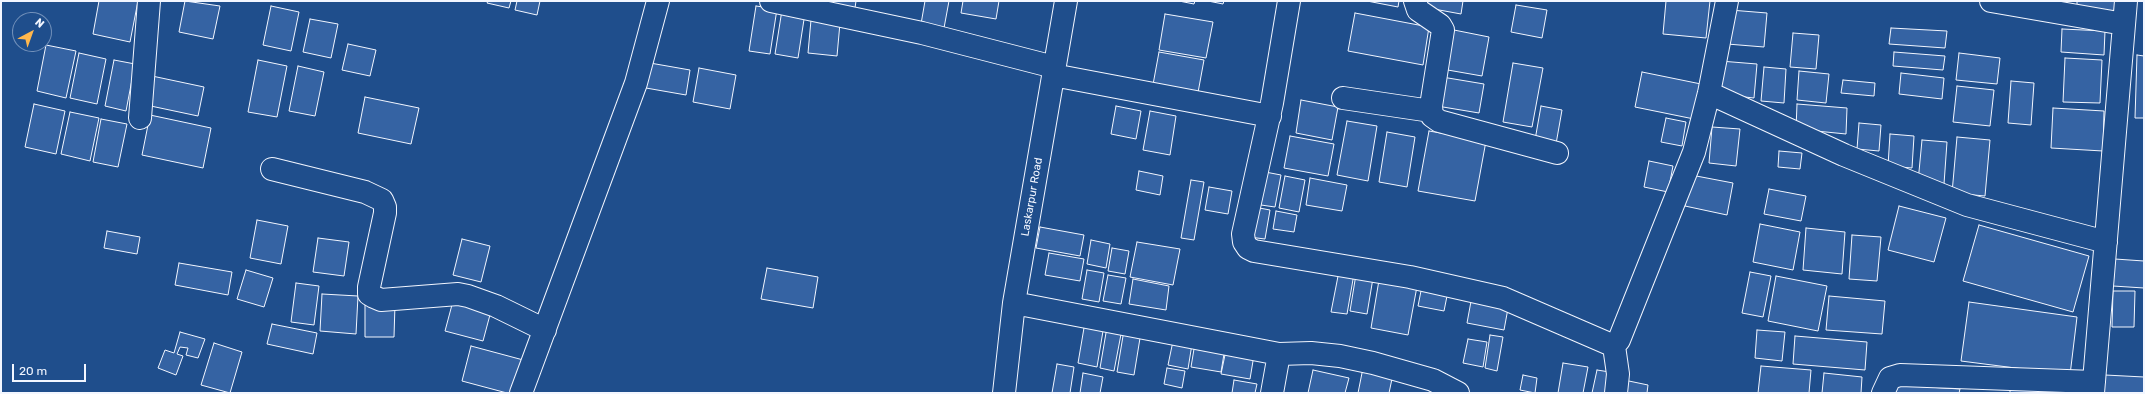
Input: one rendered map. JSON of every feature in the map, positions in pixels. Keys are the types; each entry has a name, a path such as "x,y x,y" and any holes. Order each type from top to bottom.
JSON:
{"street":[{"path":"140,118 149,1"},
{"path":"521,393 636,83 658,1"},
{"path":"771,1 900,27 1054,71 1270,116"},
{"name":"Laskarpur Road","path":"1004,393 1014,303 1066,1"},
{"path":"1289,1 1270,116 1243,234 1244,242 1248,248 1254,251 1410,277 1503,298 1614,346"},
{"path":"1415,1 1418,10 1440,26 1443,30 1430,111 1432,116 1439,121 1557,153"},
{"path":"1616,393 1618,374 1614,346 1619,340 1694,152 1709,93 1727,1"},
{"path":"1991,1 2124,24"},
{"path":"1883,393 1890,378 1900,375 2093,387 2126,1"},
{"path":"1709,93 1844,155 1967,205 2106,242"},
{"path":"1344,98 1430,111"},
{"path":"272,169 365,192 382,200 385,207 385,213 369,287 369,294 374,297 381,300 458,294 496,306 545,330"},
{"path":"1014,303 1279,354 1311,353 1373,362 1433,380 1458,393"},
{"path":"1272,393 1279,354"}],"building":[{"path":"99,1 138,1 130,42 93,34"},
{"path":"185,1 220,6 213,39 179,32"},
{"path":"488,1 511,1 509,8 487,3"},
{"path":"517,1 540,1 537,15 515,10"},
{"path":"820,1 856,1 855,8"},
{"path":"925,1 949,1 944,28 921,24"},
{"path":"963,1 999,1 996,19 961,13"},
{"path":"1179,1 1195,1 1194,4"},
{"path":"1208,1 1224,1 1223,4"},
{"path":"1367,1 1399,1 1398,7"},
{"path":"1424,1 1463,1 1461,14 1423,7"},
{"path":"1666,1 1710,1 1706,38 1663,34"},
{"path":"2077,1 2115,1 2114,15 2077,14"},
{"path":"1516,5 1547,10 1542,38 1511,32"},
{"path":"271,6 299,12 291,51 263,45"},
{"path":"756,6 777,9 770,54 749,51"},
{"path":"782,10 805,13 798,58 775,54"},
{"path":"1730,10 1767,13 1764,47 1727,44"},
{"path":"1355,13 1429,27 1423,65 1348,51"},
{"path":"1165,14 1213,22 1206,58 1159,50"},
{"path":"310,19 338,24 331,58 303,52"},
{"path":"811,20 840,23 837,56 808,53"},
{"path":"1891,28 1947,31 1945,48 1889,44"},
{"path":"1449,29 1489,37 1482,76 1442,69"},
{"path":"2062,29 2105,31 2104,55 2061,52"},
{"path":"1793,33 1819,35 1816,69 1790,67"},
{"path":"348,44 376,50 370,76 342,70"},
{"path":"52,46 76,51 66,98 37,91 45,52 52,52"},
{"path":"1159,52 1204,60 1197,98 1152,90"},
{"path":"1894,52 1945,56 1943,70 1893,66"},
{"path":"79,53 106,59 97,104 70,98"},
{"path":"1959,53 2000,58 1997,84 1956,80"},
{"path":"2137,55 2144,56 2144,118 2135,118"},
{"path":"2065,58 2102,60 2100,103 2063,102"},
{"path":"114,60 135,64 126,111 105,106"},
{"path":"258,60 287,66 277,117 248,112"},
{"path":"1720,61 1757,64 1754,98 1717,94"},
{"path":"650,63 690,70 686,95 646,88"},
{"path":"1513,63 1543,68 1532,127 1503,122"},
{"path":"298,66 324,72 315,116 289,111"},
{"path":"1764,67 1786,69 1784,103 1761,101"},
{"path":"699,68 736,75 730,109 693,102"},
{"path":"1799,71 1829,74 1826,103 1797,100"},
{"path":"1642,72 1701,84 1694,119 1635,107"},
{"path":"1901,73 1944,78 1942,99 1899,94"},
{"path":"152,76 204,87 198,116 146,105"},
{"path":"1442,77 1484,84 1479,113 1437,106"},
{"path":"1843,80 1875,83 1874,96 1841,93"},
{"path":"2011,81 2034,83 2031,125 2008,123"},
{"path":"1957,86 1994,90 1990,126 1953,122"},
{"path":"365,97 419,108 411,144 358,133"},
{"path":"1301,100 1338,107 1332,140 1296,133"},
{"path":"34,104 65,111 56,154 25,147"},
{"path":"1797,104 1847,108 1846,134 1796,129"},
{"path":"1116,106 1141,111 1136,139 1111,134"},
{"path":"1541,106 1562,110 1556,144 1535,140"},
{"path":"2053,108 2104,111 2103,151 2051,148"},
{"path":"1150,111 1176,116 1170,155 1143,150"},
{"path":"70,112 99,118 90,161 61,154"},
{"path":"150,115 211,128 203,168 142,155"},
{"path":"1666,118 1686,122 1682,146 1661,142"},
{"path":"101,119 127,124 118,167 93,162"},
{"path":"1347,121 1377,126 1368,181 1337,175"},
{"path":"1859,123 1881,125 1879,151 1857,149"},
{"path":"1712,127 1740,129 1736,166 1709,163"},
{"path":"1429,131 1486,141 1475,201 1418,191"},
{"path":"1387,132 1415,137 1407,187 1379,182"},
{"path":"1890,134 1914,136 1912,168 1888,166"},
{"path":"1290,136 1334,144 1328,176 1284,168"},
{"path":"1957,137 1990,140 1985,196 1952,193"},
{"path":"1922,140 1947,142 1944,184 1918,182"},
{"path":"1779,151 1802,153 1800,169 1778,167"},
{"path":"1649,161 1673,166 1668,192 1644,187"},
{"path":"1139,171 1163,176 1160,195 1136,190"},
{"path":"1260,171 1281,175 1275,207 1254,204"},
{"path":"1691,175 1733,183 1727,215 1685,206"},
{"path":"1285,176 1305,180 1299,212 1279,208"},
{"path":"1310,178 1347,185 1342,211 1306,205"},
{"path":"1191,180 1204,182 1194,240 1181,238"},
{"path":"1209,187 1232,191 1228,214 1205,210"},
{"path":"1769,189 1806,196 1801,221 1764,214"},
{"path":"1899,206 1946,218 1934,262 1888,250"},
{"path":"1254,207 1270,210 1265,239 1249,237"},
{"path":"1276,211 1297,215 1294,232 1273,229"},
{"path":"257,220 288,226 281,264 250,258"},
{"path":"1760,224 1800,232 1793,270 1753,262"},
{"path":"1979,225 2089,256 2073,312 1963,281"},
{"path":"1040,227 1084,235 1080,256 1036,248"},
{"path":"1806,228 1845,232 1842,274 1803,270"},
{"path":"107,231 140,237 137,254 104,248"},
{"path":"1852,235 1881,237 1877,281 1849,279"},
{"path":"318,238 349,242 344,276 313,272"},
{"path":"462,239 490,246 481,282 453,275"},
{"path":"1091,240 1110,244 1106,268 1087,264"},
{"path":"1137,242 1180,249 1173,285 1130,277"},
{"path":"1112,248 1129,251 1125,274 1108,271"},
{"path":"1049,253 1084,259 1080,281 1045,275"},
{"path":"2115,259 2144,261 2144,288 2113,286"},
{"path":"179,263 232,272 228,295 175,285"},
{"path":"1340,266 1355,268 1347,314 1331,312"},
{"path":"767,268 818,277 813,308 761,299"},
{"path":"1357,268 1374,272 1367,314 1350,311"},
{"path":"246,270 273,278 264,307 237,299"},
{"path":"1087,270 1104,273 1099,302 1082,299"},
{"path":"1750,272 1771,276 1763,317 1742,313"},
{"path":"1380,274 1418,281 1408,335 1371,328"},
{"path":"1108,275 1126,278 1121,304 1103,301"},
{"path":"1776,276 1827,286 1818,331 1768,321"},
{"path":"1133,279 1169,286 1166,310 1129,304"},
{"path":"296,283 319,286 314,325 291,322"},
{"path":"1422,286 1448,291 1444,311 1418,306"},
{"path":"2113,291 2135,291 2134,327 2112,327"},
{"path":"322,294 358,296 356,334 320,331"},
{"path":"1472,296 1509,303 1504,330 1467,323"},
{"path":"1829,296 1885,301 1882,334 1826,330"},
{"path":"453,301 491,311 483,341 445,331"},
{"path":"1969,302 2077,317 2070,375 1961,361"},
{"path":"365,304 395,304 394,337 365,337"},
{"path":"1085,322 1104,325 1097,367 1078,363"},
{"path":"272,324 317,333 313,354 267,344"},
{"path":"1107,327 1122,329 1114,371 1100,368"},
{"path":"1124,330 1141,332 1134,375 1117,372"},
{"path":"1757,330 1785,332 1782,361 1755,358"},
{"path":"180,332 205,339 198,358 186,355 188,348 180,347 177,354 183,356 176,375 158,368 165,350 174,353"},
{"path":"1490,335 1503,337 1497,371 1485,368"},
{"path":"1795,336 1867,342 1865,370 1793,364"},
{"path":"1468,339 1487,342 1483,367 1463,363"},
{"path":"1173,341 1192,344 1188,369 1168,365"},
{"path":"214,343 242,352 230,393 201,385"},
{"path":"471,346 527,361 519,393 507,393 462,381"},
{"path":"1194,349 1224,354 1221,372 1191,367"},
{"path":"1226,350 1254,355 1250,379 1221,374"},
{"path":"1563,363 1588,367 1583,393 1558,393"},
{"path":"1057,364 1074,367 1070,393 1052,393"},
{"path":"1761,366 1811,370 1809,393 1758,393"},
{"path":"1167,368 1185,371 1182,388 1164,384"},
{"path":"1363,368 1393,374 1389,393 1358,393"},
{"path":"1313,370 1349,378 1345,393 1308,393"},
{"path":"1597,370 1616,373 1612,393 1592,393"},
{"path":"1083,373 1103,377 1100,393 1080,393"},
{"path":"1824,373 1862,377 1861,393 1822,393"},
{"path":"1523,375 1537,378 1535,393 1520,390"},
{"path":"2105,375 2144,377 2144,393 2104,393"},
{"path":"1234,380 1257,384 1255,393 1232,393"},
{"path":"1624,380 1648,385 1647,393 1621,393"},
{"path":"1895,385 1960,389 1959,393 1894,393"},
{"path":"2010,388 2068,392 2068,393 2010,393"}]}
